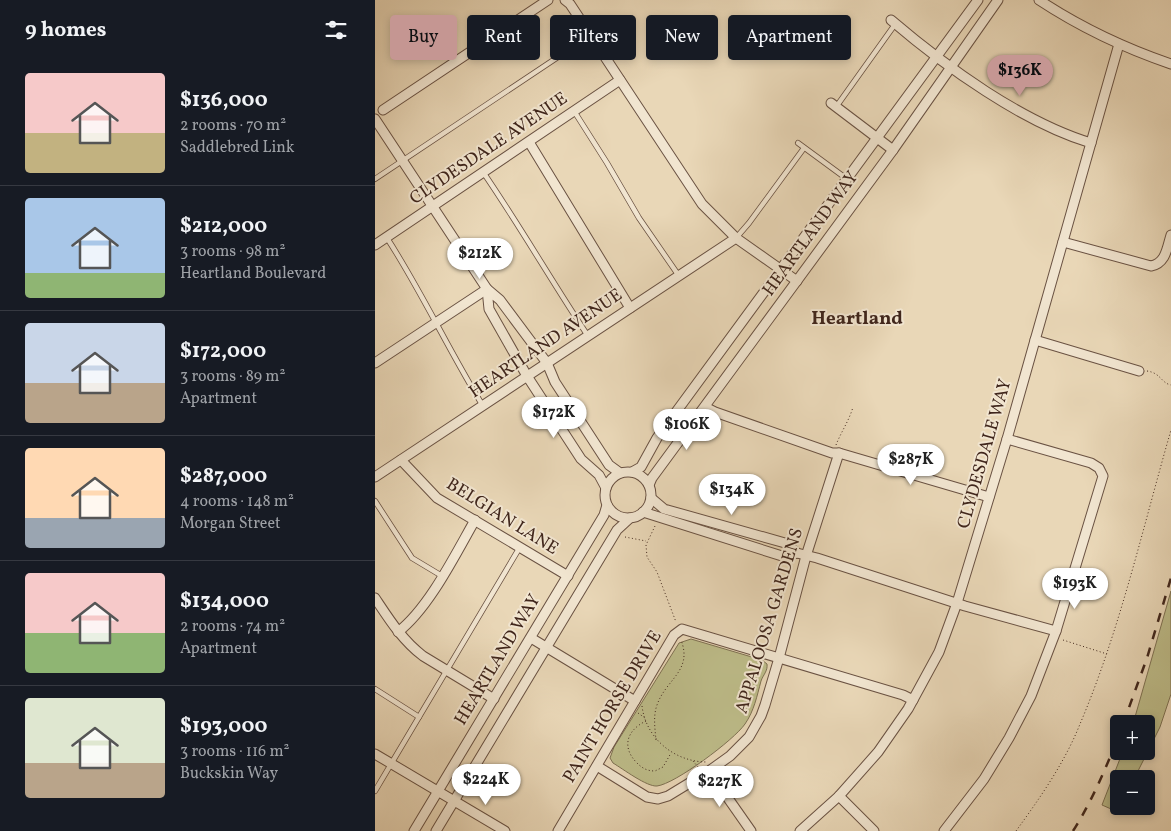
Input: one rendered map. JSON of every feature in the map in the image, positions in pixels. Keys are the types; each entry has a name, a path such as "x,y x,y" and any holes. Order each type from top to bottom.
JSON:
{"street":[{"path":"549,0 379,110 377,122 487,289 500,300 547,363 555,382 609,465 620,473"},
{"path":"565,0 577,15"},
{"name":"HEARTLAND WAY","path":"649,485 652,478 893,150 978,0"},
{"name":"HEARTLAND WAY","path":"632,472 641,467 657,438 877,138 998,0"},
{"path":"1039,0 1078,24 1119,44 1171,64"},
{"path":"894,22 944,61 1011,106 1075,138 1091,143"},
{"name":"CLYDESDALE WAY","path":"800,831 839,796 878,752 913,700 939,652 957,603 1007,439 1119,44"},
{"path":"607,60 694,193 717,220 735,238 797,281"},
{"name":"CLYDESDALE AVENUE","path":"375,245 620,80"},
{"path":"833,105 893,150"},
{"path":"529,142 630,308"},
{"path":"1063,242 1151,266 1157,265 1164,259 1171,235"},
{"name":"HEARTLAND AVENUE","path":"375,477 735,238"},
{"path":"375,364 487,289"},
{"path":"487,289 489,309 527,376 581,459 599,475 606,488"},
{"path":"1035,340 1139,371"},
{"path":"705,407 835,453 989,496"},
{"path":"944,831 983,779 1009,738 1031,696 1056,631 1103,476 1099,468 1091,463 1007,439"},
{"name":"APPALOOSA GARDENS","path":"597,766 647,797 655,799 668,796 709,772 730,756 749,737 761,716 779,658 802,555 835,453"},
{"name":"BELGIAN LANE","path":"401,460 437,498 568,576"},
{"path":"632,472 645,479 649,485 651,498 650,504 643,512 630,518 617,515 607,505 605,499 606,488 614,476 620,473 632,472"},
{"path":"651,498 664,509 785,544 802,555"},
{"name":"HEARTLAND WAY","path":"414,831 568,576 604,515 607,505"},
{"path":"643,512 782,556 802,555 817,558 957,603 1056,631"},
{"name":"HEARTLAND WAY","path":"437,831 617,530 630,518"},
{"path":"398,632 406,626 423,606 475,520"},
{"path":"375,598 398,632 412,648 494,700"},
{"name":"PAINT HORSE DRIVE","path":"558,831 597,766 639,702 674,635 682,629 903,695 913,700"},
{"path":"531,638 639,702"},
{"path":"375,754 505,831"},
{"path":"709,772 751,831"},
{"path":"839,796 874,831"}],"lane":[{"path":"833,105 894,22"},
{"path":"375,179 553,60"},
{"path":"574,111 639,218 679,276"},
{"path":"798,143 847,179"},
{"path":"735,238 749,224 804,148"},
{"path":"483,172 522,230 554,285 588,336"},
{"path":"387,237 483,406"},
{"path":"375,501 412,558 442,576"},
{"path":"375,791 520,547"},
{"path":"375,688 419,717"}],"path":[{"path":"1139,371 1153,372 1160,376 1167,384 1171,385"},
{"path":"835,453 841,432 849,420 853,407"},
{"path":"1015,831 1036,804 1076,734 1107,654 1171,430"},
{"path":"655,526 647,542 647,557 657,572 677,624"},
{"path":"625,537 647,542"},
{"path":"1063,640 1107,654"},
{"path":"656,740 656,709 663,695 683,666 685,655 682,641"},
{"path":"639,702 645,720 656,740 672,753 693,761 710,762"},
{"path":"638,713 645,720"},
{"path":"645,720 629,736 628,746 631,756 644,768 655,771 663,767 672,753"},
{"path":"693,761 699,769"}],"shaded area":[{"path":"1171,591 1171,694 1155,737 1155,715 1136,715"},
{"path":"691,639 762,660 767,664 767,669 761,681 751,714 739,731 690,770 677,778 653,786 641,781 613,763 610,758 614,747 679,643"},
{"path":"1120,760 1144,760 1138,770 1116,770"},
{"path":"1110,784 1110,808 1102,805"}],"railway":[{"path":"1126,715 1147,658 1171,578"},
{"path":"1073,831 1110,758"}],"district":[{"name":"Heartland","path":"857,319"}]}
